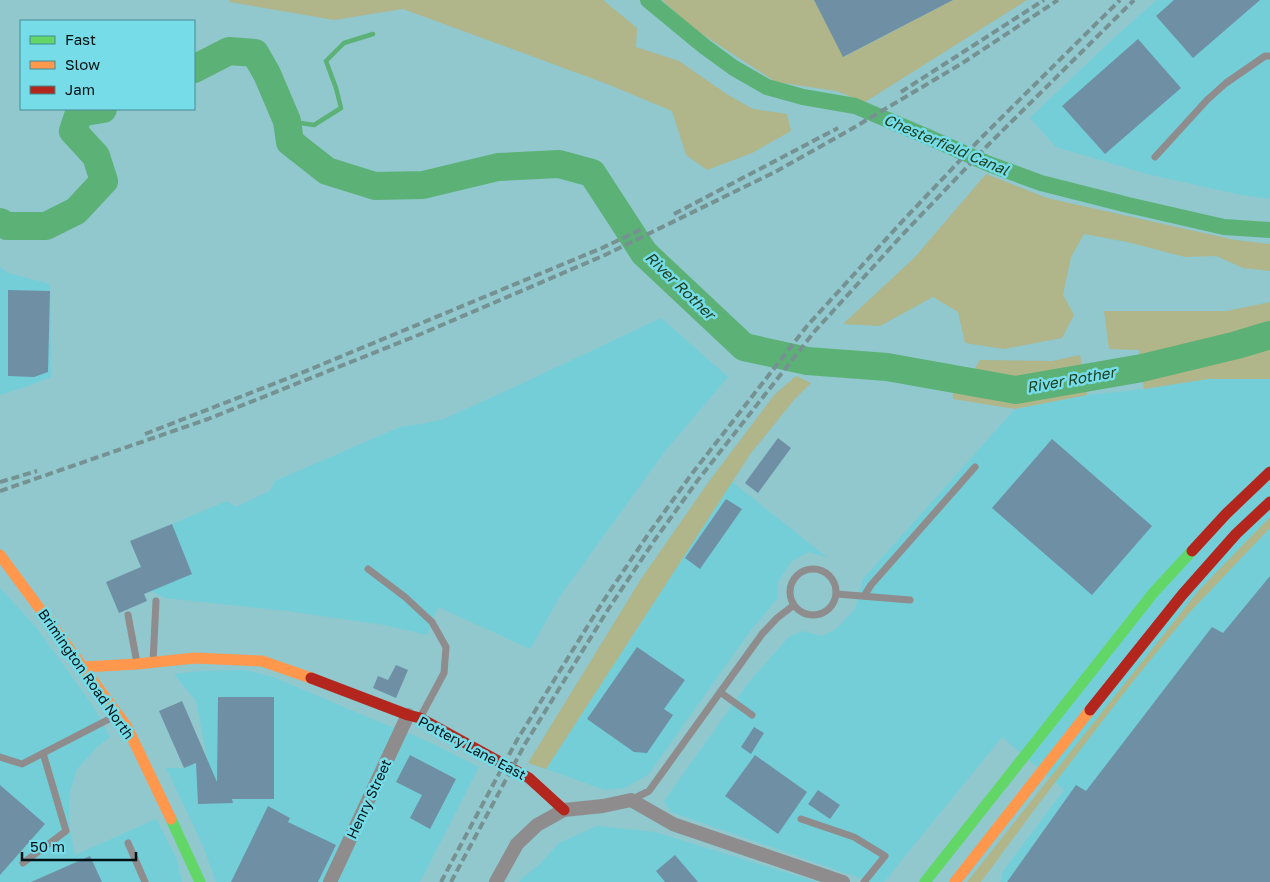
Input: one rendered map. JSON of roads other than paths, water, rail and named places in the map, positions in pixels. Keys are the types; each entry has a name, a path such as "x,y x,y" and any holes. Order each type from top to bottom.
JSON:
{"main road":[{"path":"925,882 1154,592 1226,514 1270,472"},
{"path":"955,882 1182,595 1236,534 1270,502"},
{"name":"Brimington Road North","path":"0,554 127,727 200,882"},
{"name":"Pottery Lane East","path":"84,668 195,658 262,661 327,683 414,717 529,778 564,810"}],"street":[{"name":"Henry Street","path":"330,882 414,717"},
{"path":"496,882 517,844 537,825 564,810 603,806 631,800 673,824 826,880 843,882"}],"lane":[{"path":"1155,157 1226,82 1265,56 1270,56"},
{"path":"864,596 871,584 975,467"},
{"path":"812,568 820,569 827,573 834,581 837,594 828,610 821,614 809,615 801,612 794,605 790,590 797,574 812,568"},
{"path":"368,569 406,597 432,622 446,647 444,673 414,717"},
{"path":"837,594 910,600"},
{"path":"153,662 156,601"},
{"path":"631,800 649,791 762,634 777,618 794,605"},
{"path":"128,615 137,664"},
{"path":"720,692 752,715"},
{"path":"0,757 22,764 118,714"},
{"path":"23,863 66,831 43,753"},
{"path":"801,820 854,837 886,856 864,882"},
{"path":"128,843 145,882"}],"waterway":[{"name":"Chesterfield Canal","path":"648,0 705,47 734,68 767,87 803,97 855,106 989,164 1041,183 1224,227 1270,230"},
{"path":"287,121 314,125 341,108 326,61 344,43 373,34"},
{"name":"River Rother","path":"195,68 229,51 255,53 267,74 287,121 290,142 327,171 375,186 423,185 498,167 559,164 592,173 644,253 744,347 807,361 887,367 1016,390 1142,368 1270,335"},
{"name":"River Rother","path":"0,222 7,226 46,226 76,211 104,181 96,156 73,131 79,113 97,110"}],"railway":[{"path":"901,92 1044,0"},
{"path":"0,491 208,419 421,334 605,255 775,172 848,131 961,64 1058,0"},
{"path":"441,882 517,740 602,603 691,475 807,326 982,137 1120,0"},
{"path":"451,882 525,744 609,608 698,480 814,332 904,233 989,144 1134,0"},
{"path":"674,214 838,128"},
{"path":"145,434 299,374 602,248 642,229"},
{"path":"0,482 37,471"}]}
